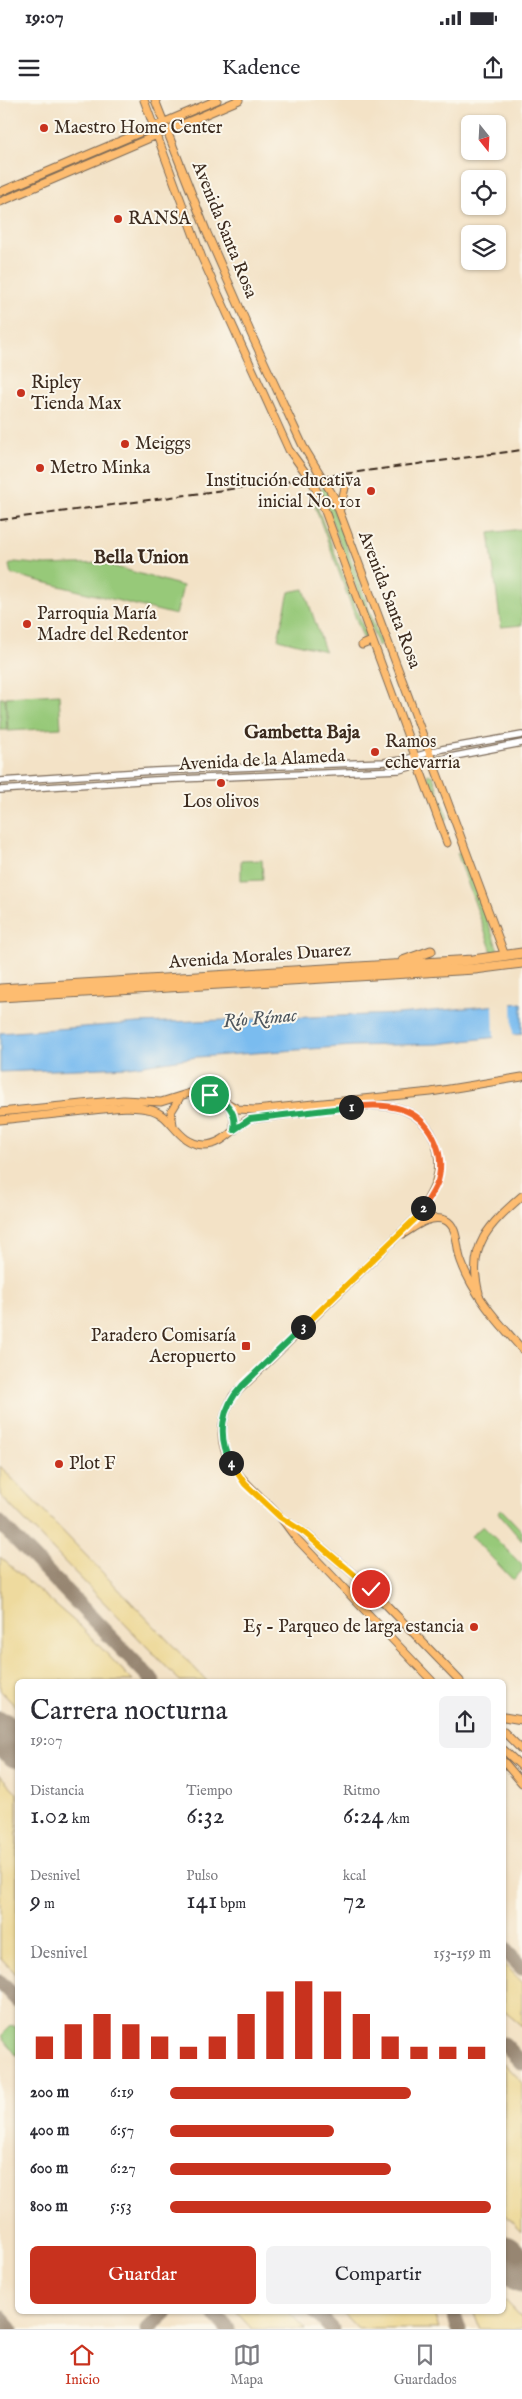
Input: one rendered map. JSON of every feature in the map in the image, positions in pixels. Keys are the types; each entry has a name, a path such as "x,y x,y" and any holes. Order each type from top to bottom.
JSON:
{"highway":[{"path":"393,965 431,951"},
{"name":"Avenida Morales Duarez","path":"0,989 473,960 522,953"},
{"name":"Avenida Morales Duarez","path":"3,998 474,969 522,963"}],"main road":[{"name":"Avenida Santa Rosa","path":"144,100 202,258 289,450 313,483 322,503 447,843"},
{"name":"Avenida Santa Rosa","path":"156,100 207,233 253,338 303,446 326,481 340,512 504,953"},
{"path":"0,192 217,100"},
{"path":"0,202 239,100"},
{"path":"340,512 342,491 347,479"},
{"path":"362,645 372,641"},
{"path":"399,714 413,710"},
{"path":"0,1112 123,1100 161,1102 194,1092 218,1098 238,1109 255,1110 431,1092 522,1077"},
{"path":"174,1128 171,1112 175,1103 182,1097"},
{"path":"228,1104 234,1116 234,1130"},
{"path":"0,1120 134,1108 160,1113 182,1137 203,1145 220,1141 250,1119 369,1105 400,1108 414,1115 425,1125 434,1137 438,1151 439,1174 437,1182 424,1206 415,1219 233,1396 223,1421 222,1436 230,1463 245,1484 280,1517 297,1539 430,1679"},
{"path":"482,1300 477,1282 479,1244 493,1222 522,1196"},
{"path":"394,1239 428,1220 437,1218 446,1220 454,1230 461,1262 482,1300 522,1349"},
{"path":"280,1517 305,1533 371,1589 458,1679"},
{"path":"506,1718 522,1720"},
{"path":"506,1734 522,1750"},
{"path":"506,1752 522,1767"},
{"path":"506,1764 522,1782"}],"street":[{"name":"Avenida de la Alameda","path":"0,781 154,771 384,762 522,735"},
{"name":"Avenida de la Alameda","path":"0,790 155,780 399,770 433,761 522,743"}],"green space":[{"path":"326,488 381,644 378,646 320,489"},
{"path":"309,490 311,491 367,637 363,638"},
{"path":"522,529 522,625 501,627 489,533"},
{"path":"15,562 46,565 102,563 183,586 176,615 11,574 9,565"},
{"path":"304,589 325,651 278,639 289,592"},
{"path":"59,694 61,728 8,731 6,697"},
{"path":"0,698 5,698 7,730 0,730"},
{"path":"428,774 433,776 448,818 445,820 440,818 427,778"},
{"path":"463,852 498,950 492,952 457,853"},
{"path":"262,860 263,880 241,881 241,861"},
{"path":"501,1509 522,1531 522,1541 498,1513"},
{"path":"483,1526 522,1565 522,1571 513,1580 471,1536"},
{"path":"12,2025 15,2027 15,2054 1,2036"}],"sand":[{"path":"0,1466 205,1679 178,1679 0,1495"},
{"path":"0,1557 81,1627 131,1679 15,1679 15,1706 0,1690"},
{"path":"0,1775 15,1791 15,1973 0,1957"},
{"path":"506,1965 522,1983 522,2026 506,2013"},
{"path":"506,2066 522,2083 522,2232 506,2215"},
{"path":"506,2301 522,2318 522,2329 480,2329 474,2314 506,2314"},
{"path":"238,2314 291,2314 305,2329 252,2329"},
{"path":"344,2314 434,2314 439,2329 358,2329"}],"water":[{"name":"Río Rímac","path":"522,1003 522,1034 438,1044 353,1046 197,1057 129,1067 0,1072 0,1033 138,1023 398,1014"}],"pier":[{"path":"512,1001 513,1038 494,1040 493,1002"}],"taxiway":[{"path":"0,1523 151,1679"},
{"path":"506,1951 522,1968"},
{"path":"0,1982 15,1998"},
{"path":"506,2046 522,2063"},
{"path":"506,2265 522,2278"},
{"path":"148,2329 164,2314"},
{"path":"215,2314 228,2329"},
{"path":"318,2314 332,2329"},
{"path":"454,2314 459,2329"},
{"path":"0,2317 11,2329"}],"runway":[{"path":"0,1731 15,1746"},
{"path":"506,2256 522,2273"}],"railway":[{"path":"0,520 522,450"}],"place":[{"name":"Maestro Home Center","path":"44,128"},
{"name":"RANSA","path":"118,219"},
{"name":"Ripley Tienda Max","path":"21,393"},
{"name":"Meiggs","path":"125,444"},
{"name":"Metro Minka","path":"40,468"},
{"name":"Institución educativa inicial No. 101","path":"371,491"},
{"name":"Parroquia María Madre del Redentor","path":"27,624"},
{"name":"Ramos echevarria","path":"375,752"},
{"name":"Los olivos","path":"221,783"},
{"name":"Paradero Comisaría Aeropuerto","path":"246,1346"},
{"name":"Plot F","path":"59,1464"},
{"name":"E5 - Parqueo de larga estancia","path":"474,1627"}],"district":[{"name":"Bella Union","path":"141,558"},
{"name":"Gambetta Baja","path":"302,733"}],"route":[{"path":"210,1095 228,1104 231,1108 235,1123 234,1130 240,1124 250,1119 369,1105 400,1108 414,1115 434,1137 440,1164 437,1182 431,1196 415,1219 242,1386 233,1396 227,1407 223,1421 222,1436 226,1452 230,1463 245,1484 280,1517 305,1533 371,1589"}]}
